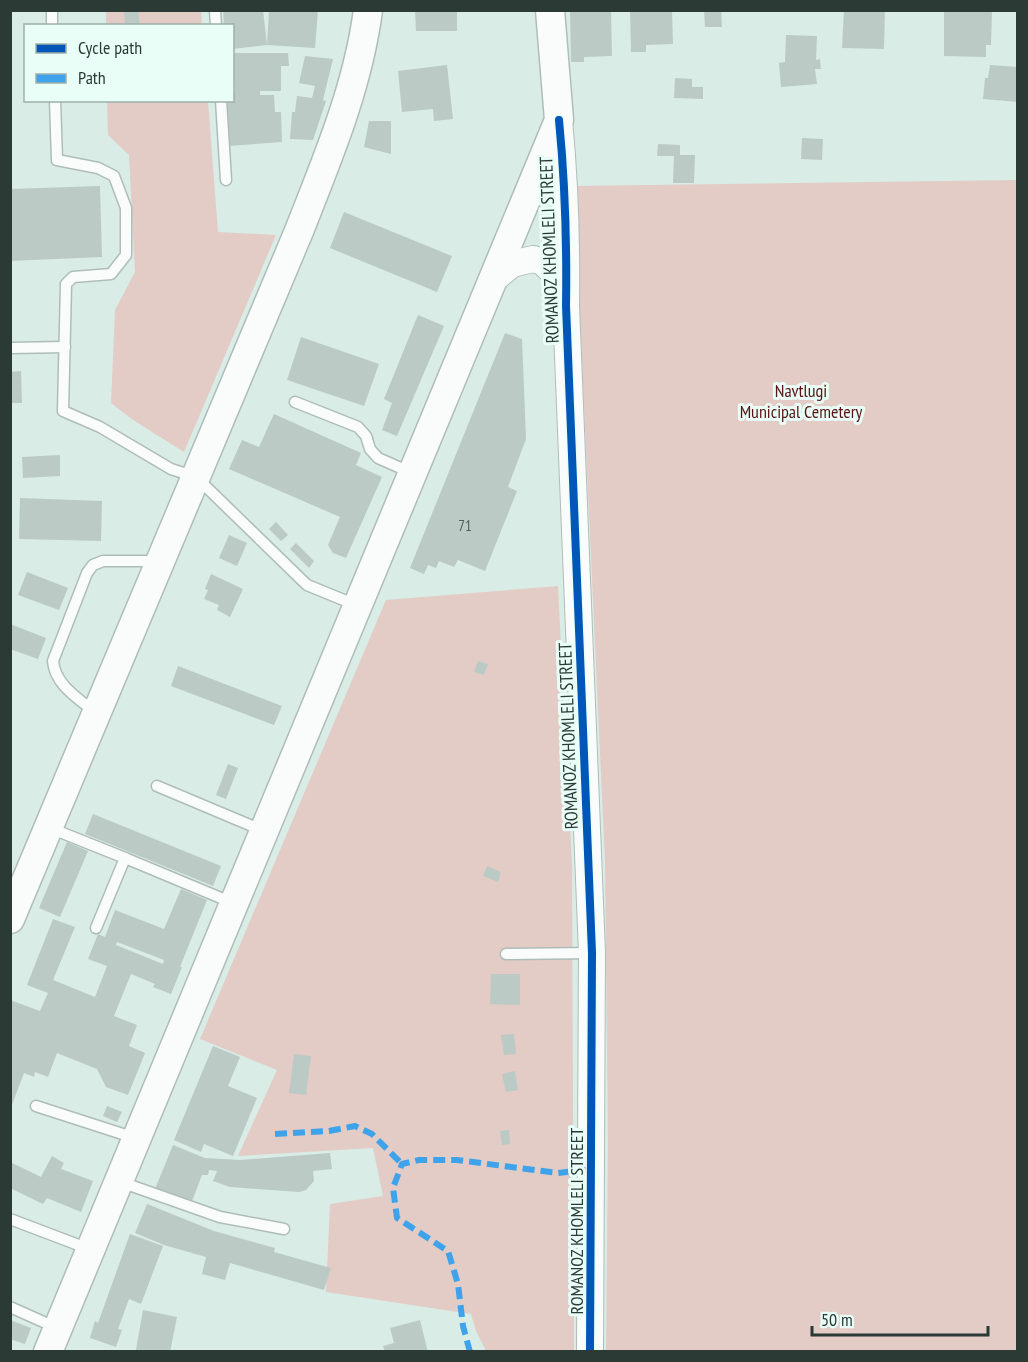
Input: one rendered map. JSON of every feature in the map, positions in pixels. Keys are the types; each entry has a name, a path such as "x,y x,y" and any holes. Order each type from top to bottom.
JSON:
{"main road":[{"path":"10,919 332,148 350,92 368,10"},
{"path":"53,1340 559,120 550,10"}],"street":[{"name":"ROMANOZ KHOMLELI STREET","path":"559,120 567,246 566,306 592,953 590,1352"},
{"path":"494,279 512,264 533,259 543,262 555,274 566,306"}],"lane":[{"path":"55,102 57,160 98,168 114,176 126,208 126,255 111,274 73,278 66,284 63,411 100,427 171,469 196,477 307,585 358,606"},
{"path":"221,102 226,180"},
{"path":"10,348 65,347"},
{"path":"295,402 358,427 366,436 370,449 378,458 414,473"},
{"path":"96,713 60,683 54,673 52,661 87,573 93,565 103,561 160,561"},
{"path":"157,786 264,831"},
{"path":"48,828 234,903"},
{"path":"96,928 125,858"},
{"path":"506,954 592,953"},
{"path":"36,1106 135,1138"},
{"path":"118,1181 220,1217 284,1229"},
{"path":"10,1219 90,1250"},
{"path":"10,1307 53,1340"}],"green space":[{"path":"106,11 201,11 202,24 106,24"},
{"path":"107,102 208,102 218,232 276,235 184,452 133,420 111,403 115,310 135,272 129,155 108,135"},
{"name":"Navtlugi Municipal Cemetery","path":"1017,180 1017,1351 606,1351 608,1140 605,862 574,186"},
{"path":"558,586 572,865 574,1351 486,1351 471,1314 326,1292 330,1204 383,1196 373,1148 238,1156 277,1070 200,1039 386,600"}],"building":[{"path":"124,10 138,10 140,24 125,24"},
{"path":"223,10 263,10 267,45 234,49 234,24 224,24"},
{"path":"269,10 318,10 315,48 267,45"},
{"path":"415,10 457,10 457,31 416,31"},
{"path":"570,10 611,10 612,56 584,57 584,62 571,62"},
{"path":"630,10 672,10 673,44 646,45 646,52 631,52"},
{"path":"704,10 721,10 722,27 705,27"},
{"path":"844,10 885,10 884,49 842,48"},
{"path":"944,10 992,10 991,45 986,45 986,57 944,56"},
{"path":"786,35 817,36 816,60 820,59 821,69 815,69 817,84 781,87 779,63 785,62"},
{"path":"234,53 288,53 289,66 281,66 281,91 260,91 260,95 274,95 275,112 281,112 282,142 228,146 225,113 228,102 234,102"},
{"path":"305,56 333,59 323,100 326,101 313,140 290,139 292,112 295,112 297,96 312,98 315,86 299,83"},
{"path":"447,65 453,119 434,121 433,109 402,112 398,71"},
{"path":"990,65 1018,67 1018,102 983,99 985,78 988,78"},
{"path":"675,78 692,79 692,87 703,87 703,99 674,98"},
{"path":"369,121 391,121 391,154 364,147"},
{"path":"802,138 823,139 822,160 801,159"},
{"path":"658,144 680,145 680,155 695,155 694,183 673,183 674,156 657,156"},
{"path":"100,186 102,257 10,261 10,189"},
{"path":"344,212 452,256 437,292 330,248"},
{"path":"418,315 444,326 397,436 382,430 392,403 384,399"},
{"path":"505,333 522,339 526,439 508,487 517,491 485,571 458,560 454,567 439,561 436,568 428,565 424,574 410,568"},
{"path":"301,337 379,364 364,406 287,380"},
{"path":"21,371 22,403 10,403 10,372"},
{"path":"274,414 361,453 356,465 382,477 346,558 333,553 328,545 340,517 229,469 242,440 259,447"},
{"path":"60,455 60,476 23,478 22,457"},
{"path":"20,498 102,501 101,541 19,539"},
{"path":"276,522 288,535 281,541 269,529"},
{"path":"229,535 247,543 237,566 219,558"},
{"path":"296,543 314,561 309,568 290,549"},
{"path":"27,572 68,588 59,610 18,595"},
{"path":"211,574 243,589 230,617 217,610 219,605 204,599"},
{"path":"10,624 46,638 38,659 10,649"},
{"path":"478,661 488,664 484,675 474,672"},
{"path":"178,666 282,706 274,725 171,686"},
{"path":"228,764 238,768 226,799 216,795"},
{"path":"93,814 221,866 213,886 85,834"},
{"path":"67,842 88,851 60,917 39,908"},
{"path":"487,866 501,872 498,882 483,876"},
{"path":"181,889 207,900 171,994 131,974 114,1016 137,1025 129,1046 145,1053 128,1095 106,1087 97,1069 57,1053 48,1077 35,1072 34,1077 24,1073 10,1110 10,1000 40,1011 48,993 27,985 53,919 75,927 53,980 95,997 107,966 88,959 98,934 105,937 115,910 164,929","holes":["117,942 164,960 163,964 116,945"]},
{"path":"491,974 520,974 520,1005 490,1004"},
{"path":"514,1034 516,1054 504,1055 501,1035"},
{"path":"213,1046 240,1057 228,1086 257,1098 233,1156 204,1144 201,1152 174,1140"},
{"path":"294,1054 311,1056 306,1095 289,1093"},
{"path":"515,1071 518,1090 506,1092 502,1074"},
{"path":"107,1106 122,1112 117,1122 103,1116"},
{"path":"509,1130 510,1144 502,1145 500,1131"},
{"path":"173,1145 205,1158 240,1160 330,1153 332,1169 313,1171 314,1181 306,1190 299,1192 230,1187 213,1181 217,1171 209,1170 208,1175 202,1175 191,1204 155,1189"},
{"path":"52,1156 64,1163 61,1169 93,1181 81,1212 47,1198 43,1204 10,1188 10,1162 41,1177"},
{"path":"147,1204 214,1231 275,1248 274,1252 331,1268 324,1290 230,1263 225,1280 202,1274 206,1257 164,1245 135,1233"},
{"path":"130,1234 163,1246 141,1304 129,1299 118,1329 122,1330 116,1347 90,1338 95,1321 98,1323"},
{"path":"143,1310 177,1317 170,1352 136,1350"},
{"path":"10,1320 31,1328 25,1344 10,1339"},
{"path":"420,1320 428,1352 385,1352 383,1346 394,1343 390,1328"}],"marked path":[{"path":"275,1134 329,1131 355,1126 372,1134 402,1164"},
{"path":"470,1352 463,1326 458,1284 448,1251 397,1218 393,1188 402,1164 419,1160 457,1160 558,1173 592,1169"}],"cycle path":[{"path":"559,120 565,213 566,306 592,953 590,1352"}]}
